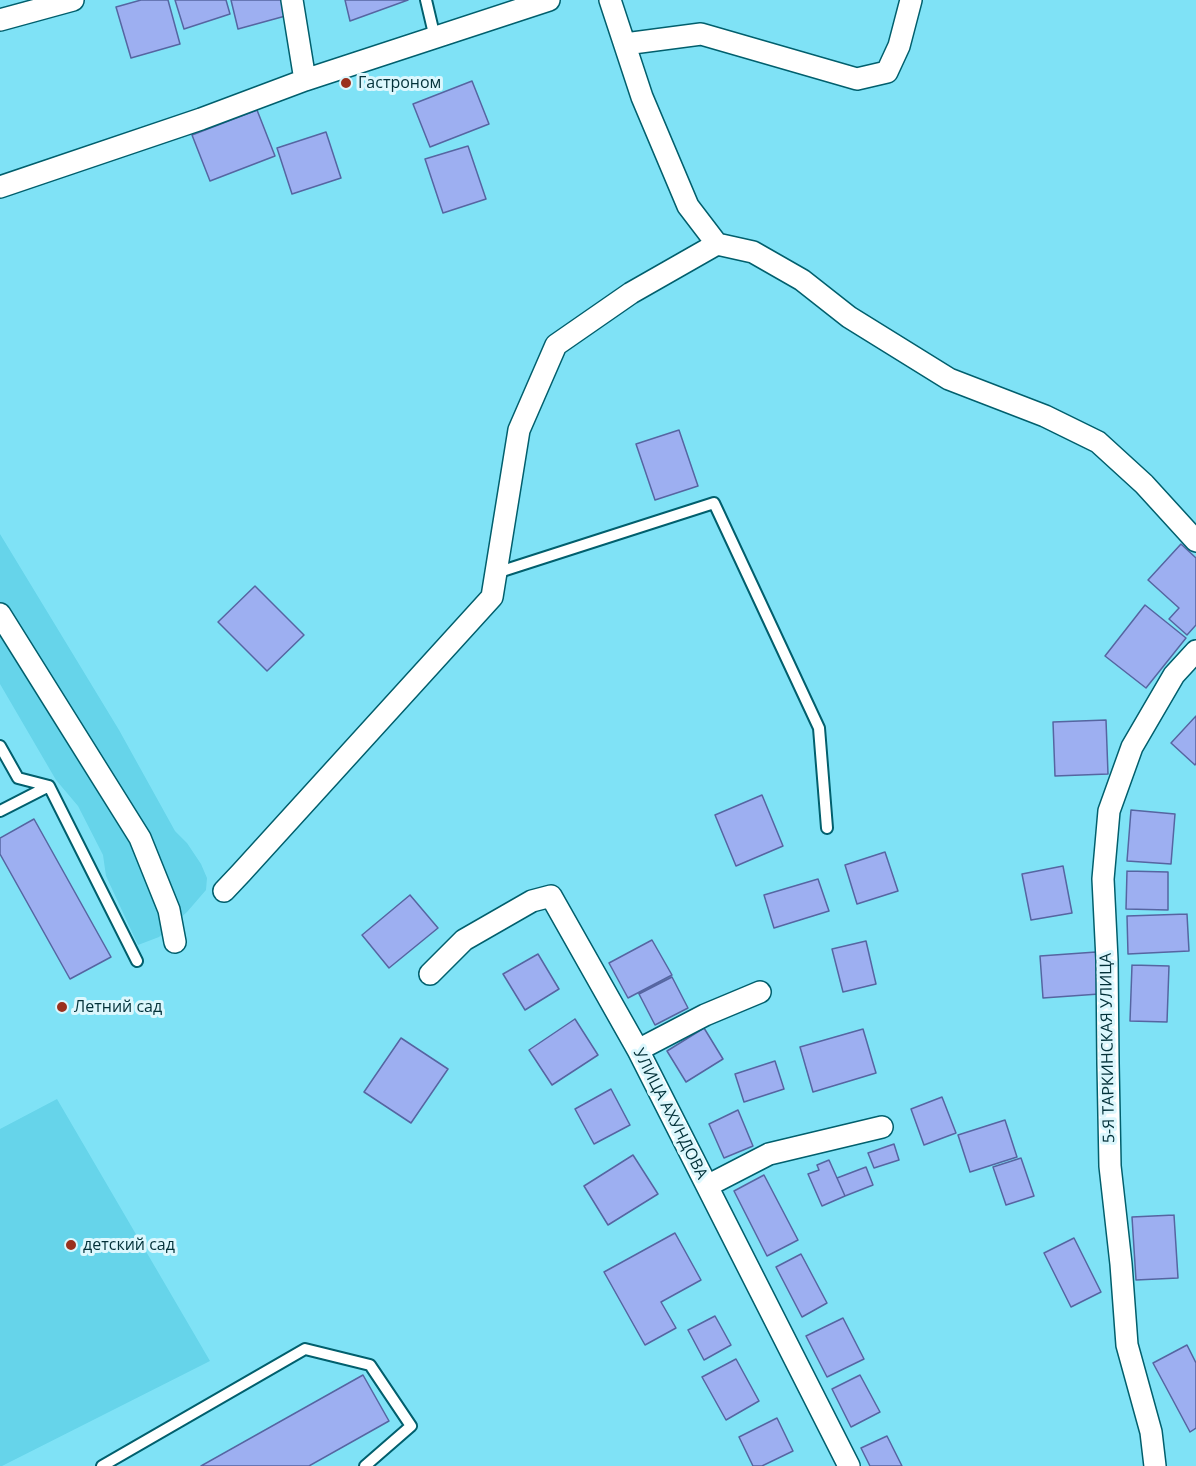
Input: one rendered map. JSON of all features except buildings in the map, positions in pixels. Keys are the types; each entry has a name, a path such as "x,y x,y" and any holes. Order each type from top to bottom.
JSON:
{"street":[{"path":"0,20 73,0"},
{"path":"292,0 305,80"},
{"path":"0,187 201,119 305,80 549,0"},
{"path":"610,0 642,97 688,206 717,244 753,252 802,280 849,317 949,379 1045,416 1098,442 1144,484 1196,541"},
{"path":"624,44 701,33 857,79 887,72 899,46 911,0"},
{"path":"224,891 492,597 519,430 556,345 630,293 717,244"},
{"path":"0,614 140,838 169,910 175,942"},
{"name":"5-Я ТАРКИНСКАЯ УЛИЦА","path":"1155,1466 1151,1432 1127,1344 1110,1166 1107,960 1103,879 1109,811 1132,747 1174,675 1196,651"},
{"name":"УЛИЦА АХУНДОВА","path":"430,974 464,940 532,901 551,896 638,1050 849,1466"},
{"path":"638,1050 705,1015 760,992"},
{"path":"707,1186 769,1154 882,1127"}],"lane":[{"path":"426,0 435,38"},
{"path":"496,573 714,504 819,728 827,828"},
{"path":"0,746 18,778 49,786 137,961"},
{"path":"0,811 49,786"},
{"path":"102,1466 305,1349 370,1365 411,1426 365,1466"}],"shaded area":[{"path":"0,534 119,730 175,831 187,843 207,878 206,890 187,912 159,937 138,945 106,876 103,855 78,806 56,780 0,684"},
{"name":"детский сад","path":"57,1099 210,1361 0,1466 0,1129"}],"place":[{"name":"Гастроном","path":"346,83"},
{"name":"Летний сад","path":"62,1007"},
{"name":"детский сад","path":"71,1245"}]}
